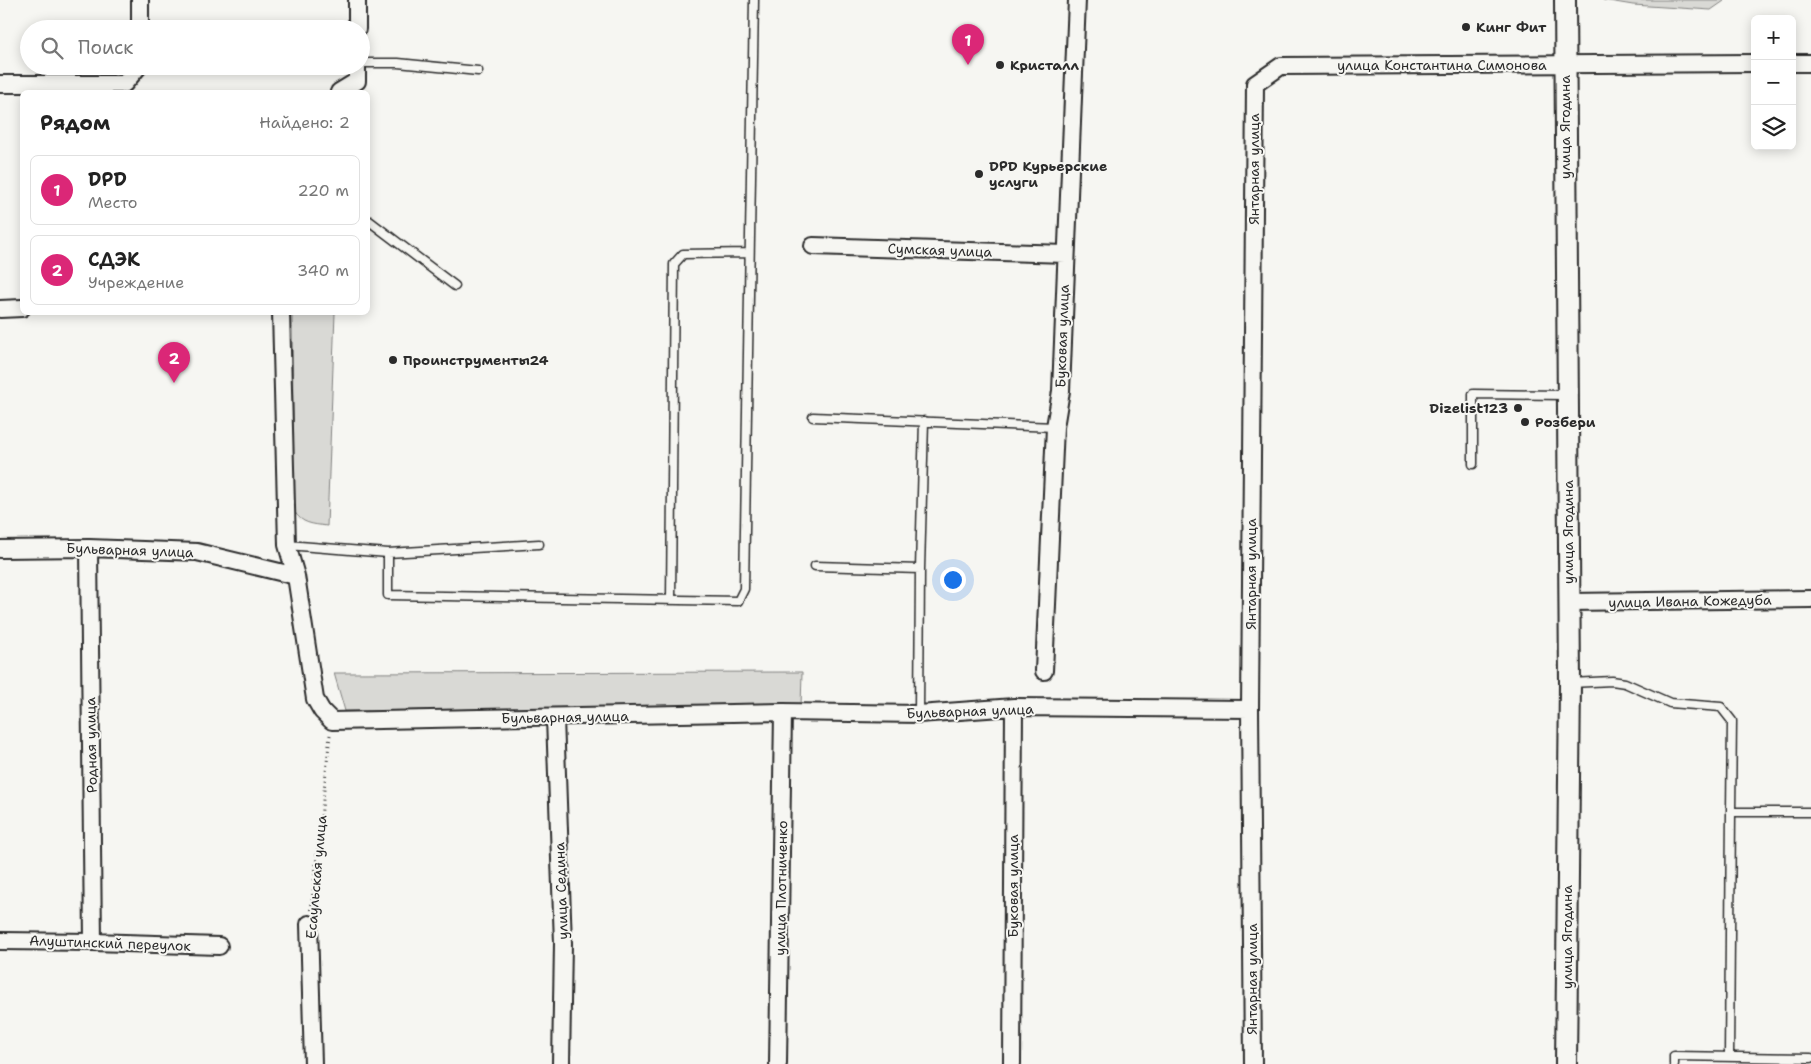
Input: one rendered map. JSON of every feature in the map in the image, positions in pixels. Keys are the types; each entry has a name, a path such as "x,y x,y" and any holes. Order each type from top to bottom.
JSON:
{"street":[{"path":"140,0 140,20"},
{"path":"357,0 357,20"},
{"name":"Буковая улица","path":"1044,672 1055,426 1060,391 1077,0"},
{"name":"улица Ягодина","path":"1565,0 1570,683 1566,1064"},
{"name":"улица Константина Симонова","path":"1255,84 1281,66 1751,63"},
{"path":"1796,63 1811,63"},
{"path":"0,84 124,84 132,75"},
{"path":"342,90 357,80"},
{"name":"Янтарная улица","path":"1253,1064 1250,710 1255,84"},
{"name":"Сумская улица","path":"813,246 1066,254"},
{"path":"0,309 20,308"},
{"path":"281,315 287,545 296,576 315,699 322,711 332,721"},
{"name":"Бульварная улица","path":"0,549 89,548 198,552 296,576"},
{"name":"Родная улица","path":"89,548 93,942"},
{"name":"улица Ивана Кожедуба","path":"1569,602 1811,599"},
{"name":"Буковая улица","path":"1012,1064 1014,707"},
{"name":"Бульварная улица","path":"332,721 783,712 919,714 1014,707 1250,710"},
{"name":"улица Плотниченко","path":"778,1064 783,712"},
{"name":"улица Седина","path":"555,718 563,943 561,1064"},
{"name":"Есаульская улица","path":"309,924 313,1064"},
{"name":"Алуштинский переулок","path":"0,941 219,946"}],"lane":[{"path":"388,553 388,594 738,601 744,590 754,0"},
{"path":"370,63 398,63 478,71"},
{"path":"370,222 455,286"},
{"path":"671,600 674,264 683,254 749,253"},
{"path":"1473,464 1473,394 1567,395"},
{"path":"813,418 924,420 1055,426"},
{"path":"919,714 924,420"},
{"path":"287,545 388,553 539,544"},
{"path":"815,566 920,569"},
{"path":"1570,683 1612,681 1670,703 1721,707 1732,721 1729,1057"},
{"path":"1731,812 1811,812"},
{"path":"1674,1064 1674,1056 1811,1058"}],"path":[{"name":"Есаульская улица","path":"309,924 332,721"}],"shaded area":[{"path":"1603,0 1724,1 1711,10 1633,5"},
{"path":"292,315 335,315 327,526 304,521 294,511"},
{"path":"802,672 801,707 345,711 334,673"}],"place":[{"name":"Кинг Фит","path":"1466,27"},
{"name":"DPD","path":"968,65"},
{"name":"Кристалл","path":"1000,65"},
{"name":"DPD Курьерские услуги","path":"979,174"},
{"name":"Проинструменты24","path":"393,360"},
{"name":"СДЭК","path":"174,383"},
{"name":"Dizelist123","path":"1518,408"},
{"name":"Розбери","path":"1525,422"}]}
